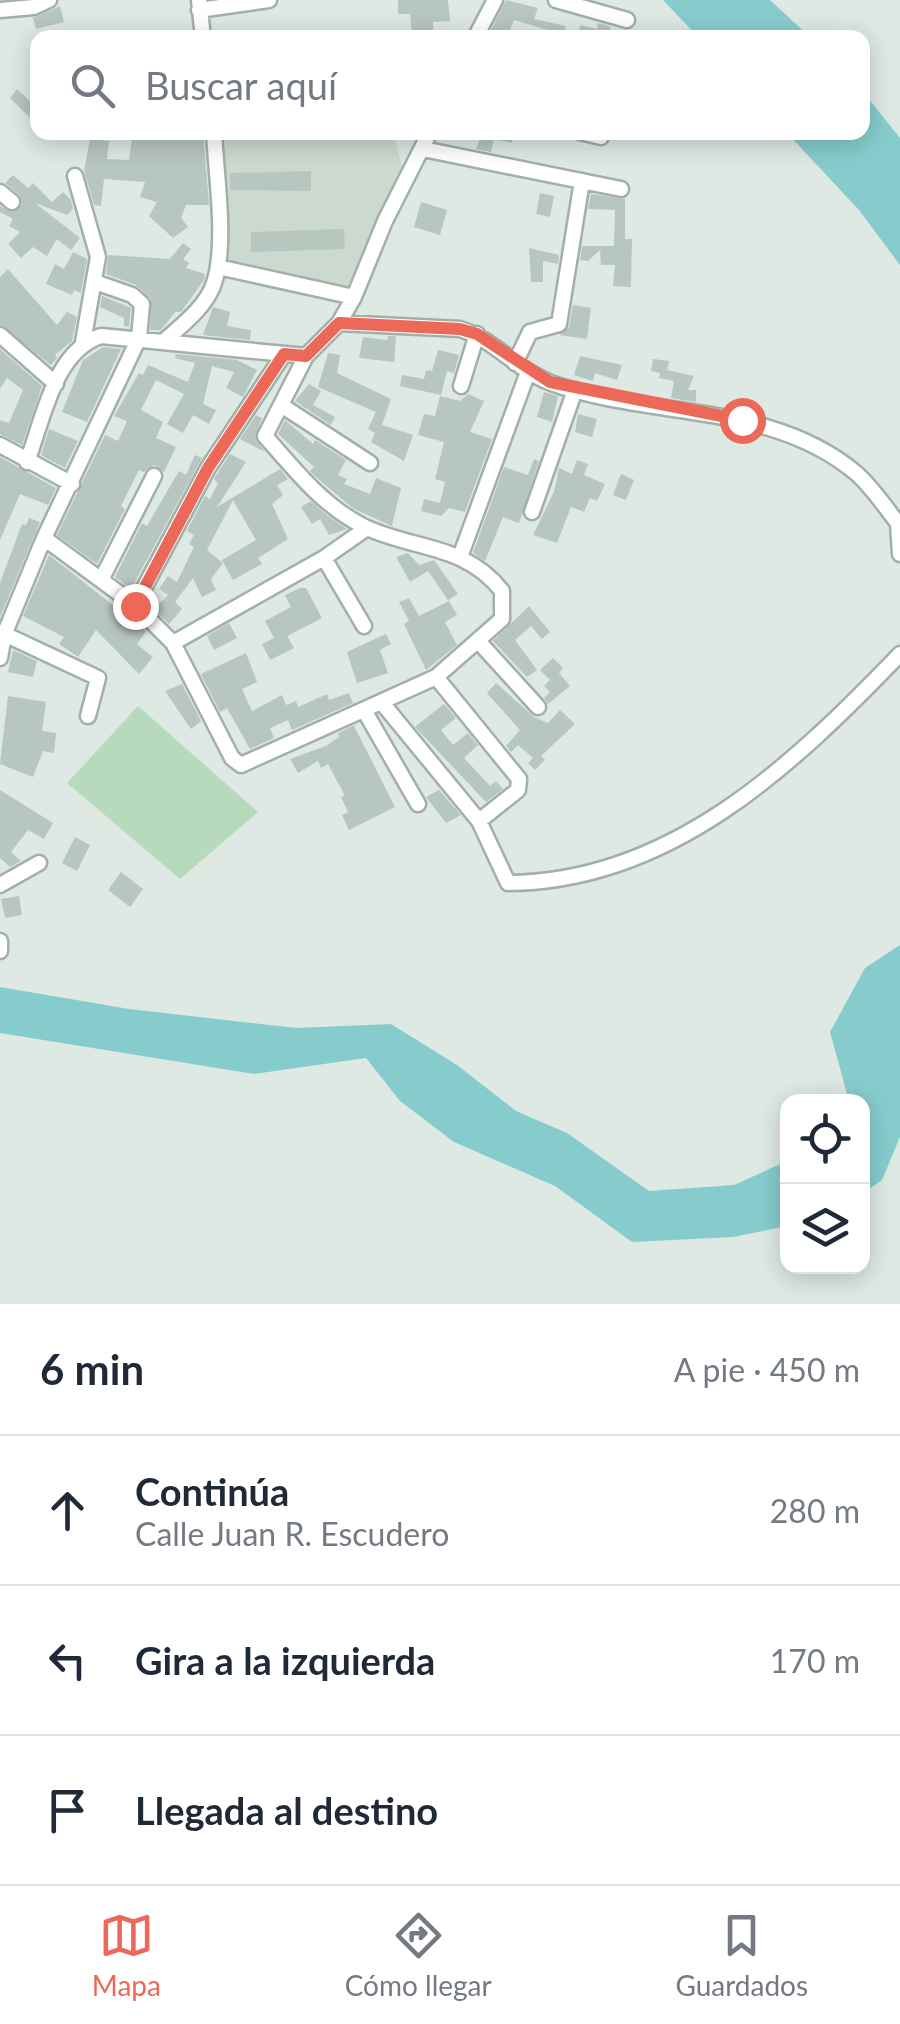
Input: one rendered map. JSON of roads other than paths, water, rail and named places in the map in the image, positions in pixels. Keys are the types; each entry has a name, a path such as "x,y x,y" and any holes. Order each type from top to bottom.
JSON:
{"street":[{"path":"0,10 34,7 50,0"},
{"path":"198,30 199,5 269,0"},
{"path":"479,30 495,0"},
{"path":"556,0 627,20"},
{"path":"163,342 191,317 214,286 218,267 214,140"},
{"path":"44,538 135,606 174,643 232,758 241,766 436,677 502,620 502,590 483,570 460,556 366,528 332,508 266,436 306,356 339,323 354,297 384,220 427,140"},
{"path":"423,149 621,188"},
{"path":"75,176 96,244 95,282 84,342"},
{"path":"515,363 530,332 559,324 582,180"},
{"path":"218,267 354,297"},
{"path":"0,658 2,634 139,338 142,304 132,295 95,282"},
{"path":"339,323 445,327 477,334 528,372 575,390 742,420 805,442 858,475 899,524 900,554"},
{"path":"461,386 477,334"},
{"path":"0,335 56,384"},
{"path":"28,462 56,384 73,351 84,342 101,336 139,338 306,356"},
{"path":"135,606 208,468 284,354"},
{"path":"460,556 528,372"},
{"path":"532,512 575,390"},
{"path":"281,405 370,464"},
{"path":"0,445 72,484"},
{"path":"101,580 154,476"},
{"path":"174,643 324,558 366,528"},
{"path":"324,558 364,626"},
{"path":"2,634 98,678 88,716"},
{"path":"479,642 538,707"},
{"path":"383,704 479,821 508,883 544,884 608,870 700,829 790,758 900,654"},
{"path":"436,677 519,780 518,790 479,821"},
{"path":"364,710 418,804"},
{"path":"0,885 38,863"}],"water":[{"path":"663,0 770,0 802,30 691,30"},
{"path":"870,101 900,138 900,265 859,210 794,140 870,140"},
{"path":"900,945 900,1137 882,1180 870,1188 870,1094 847,1094 830,1032 865,968"},
{"path":"0,987 129,1009 296,1028 391,1024 457,1065 516,1111 567,1133 649,1191 734,1185 780,1164 780,1227 733,1237 632,1242 555,1186 454,1142 400,1101 366,1058 254,1074 0,1033"}]}
